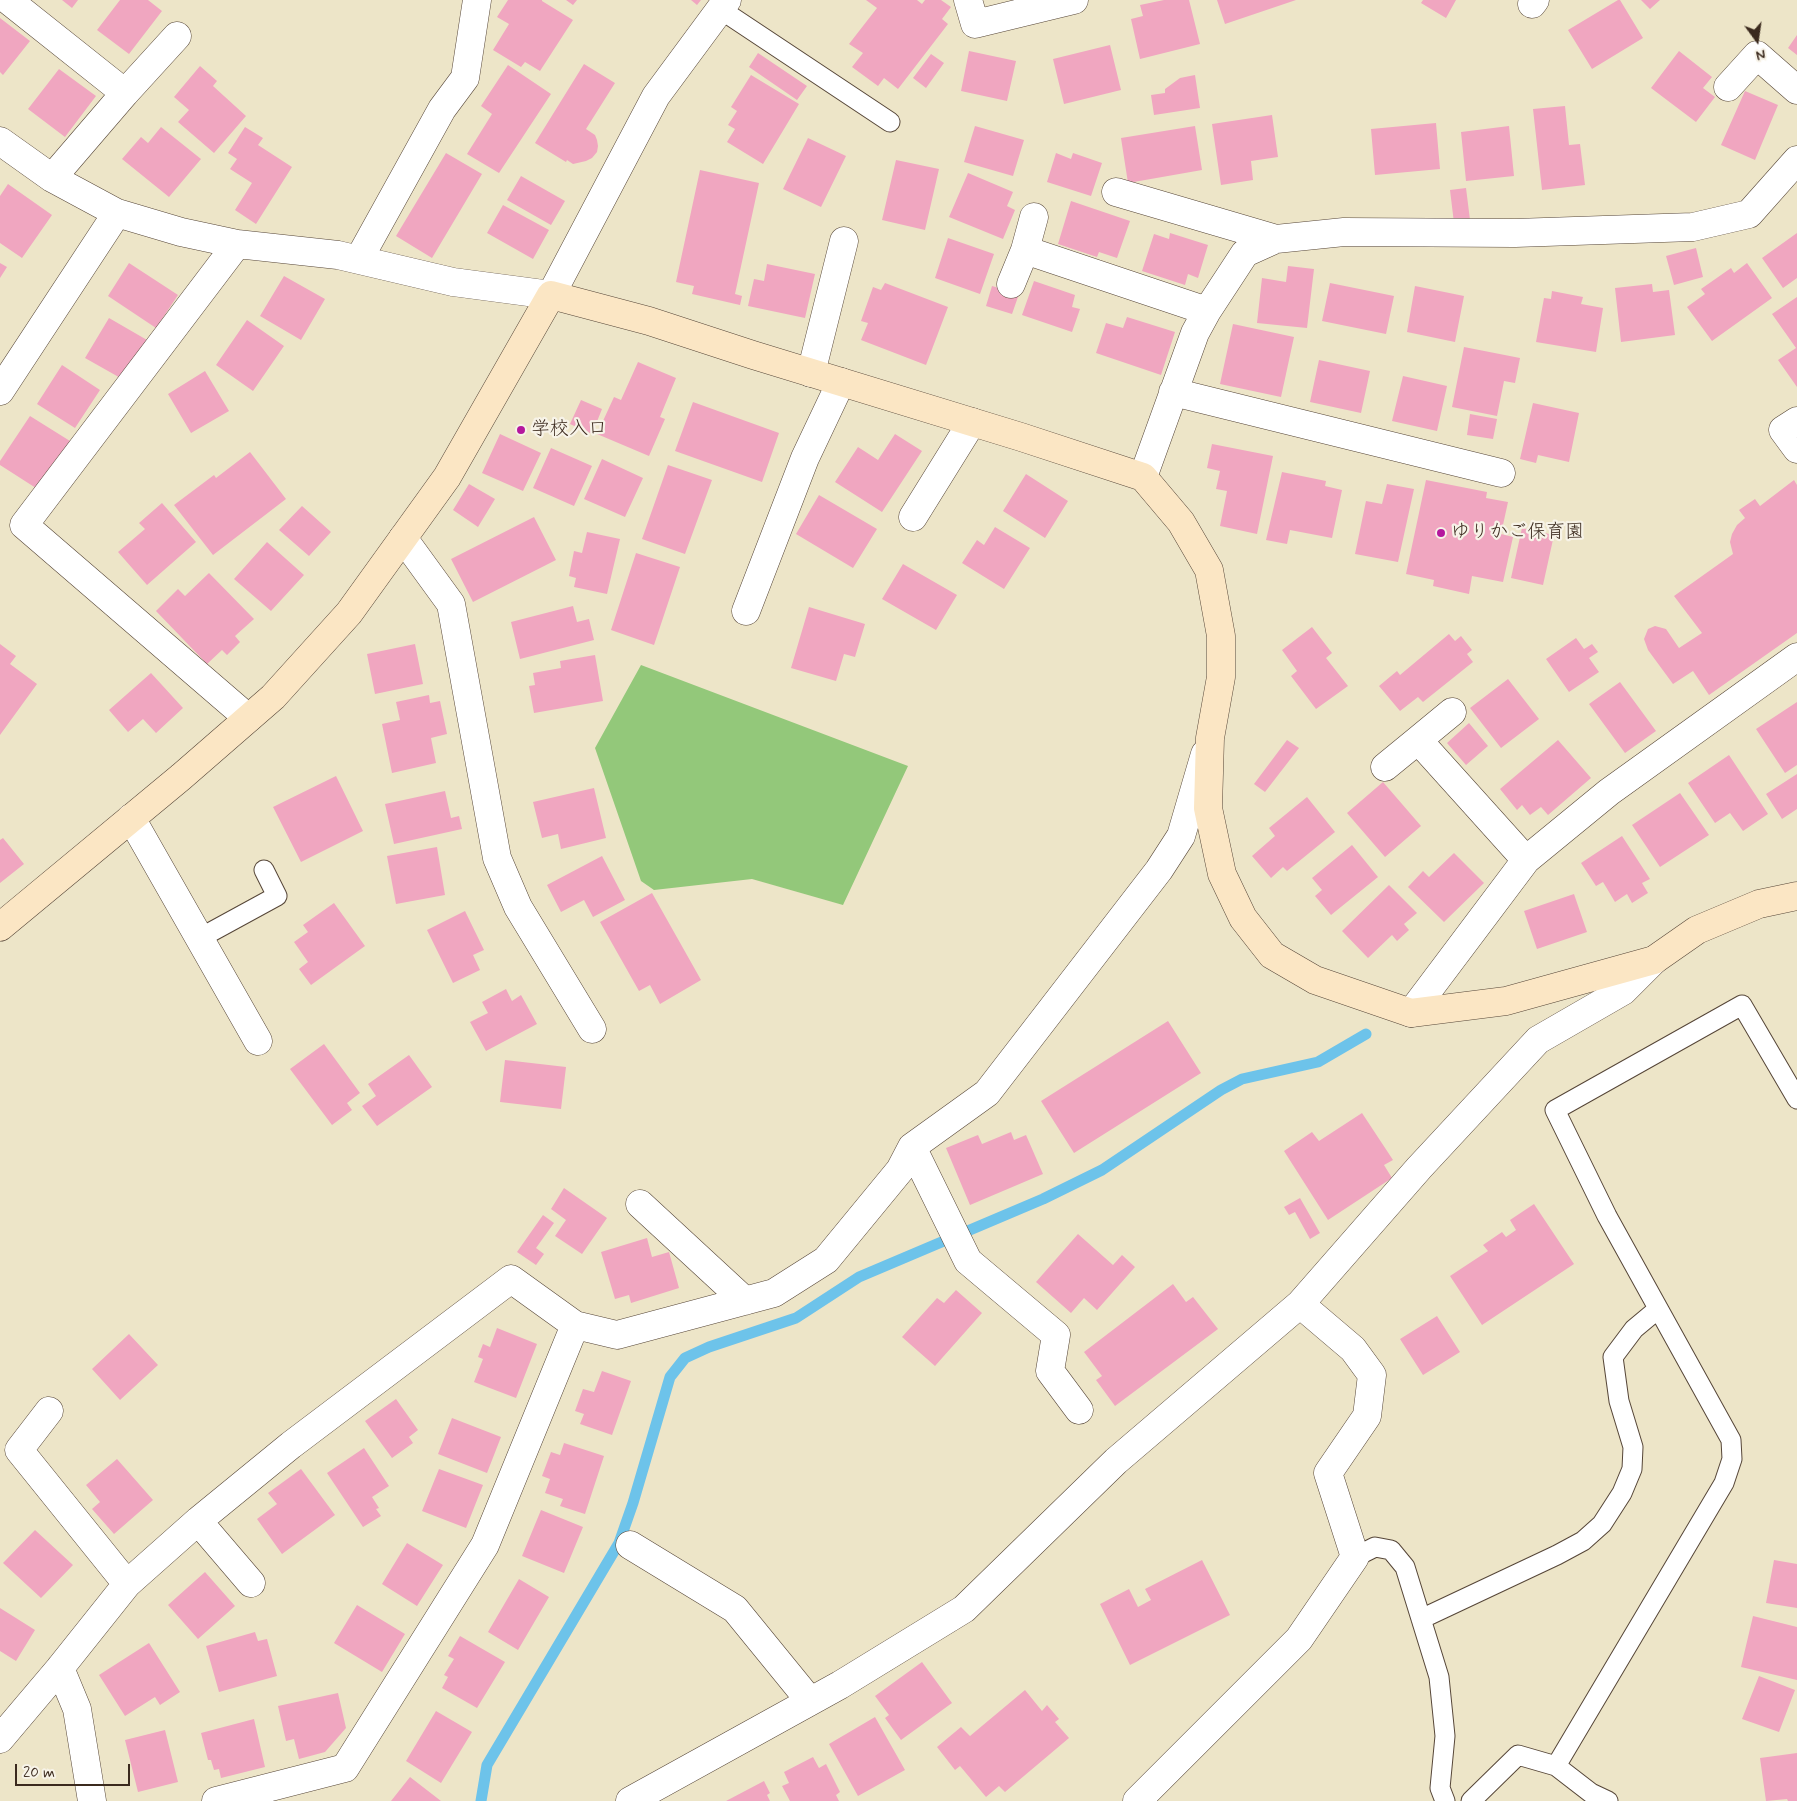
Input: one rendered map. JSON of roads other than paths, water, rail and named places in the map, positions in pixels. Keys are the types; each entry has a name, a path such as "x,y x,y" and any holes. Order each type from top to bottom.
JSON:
{"street":[{"path":"8,0 125,93"},
{"path":"359,259 442,109 465,78 477,0"},
{"path":"968,0 974,24 1074,0"},
{"path":"0,928 273,697 350,613 447,477 551,295 656,96 723,5"},
{"path":"52,178 177,36"},
{"path":"1728,87 1757,55 1797,90"},
{"path":"0,141 52,178 117,213 181,232 237,244 338,255 453,282 551,295 649,321 1143,477 1181,522 1209,570 1221,636 1221,677 1210,738 1182,836 1159,870 987,1093 912,1147 900,1170 826,1260 774,1293 617,1335 575,1325 511,1279 292,1445 198,1521 127,1584 0,1739"},
{"path":"1143,477 1195,333 1207,310 1245,253 1276,239 1344,232 1515,232 1693,227 1749,214 1797,160"},
{"path":"1116,192 1276,239"},
{"path":"0,391 117,213"},
{"path":"1011,284 1025,250 1034,217"},
{"path":"811,373 844,241"},
{"path":"237,244 24,525 248,718"},
{"path":"1025,250 1207,310"},
{"path":"746,610 805,458 841,382"},
{"path":"1173,392 1501,474"},
{"path":"1797,421 1783,430 1797,450"},
{"path":"913,517 972,422"},
{"path":"403,538 451,604 497,858 518,907 592,1029"},
{"path":"1412,1013 1526,860 1609,792 1797,657"},
{"path":"1385,767 1452,712"},
{"path":"1210,738 1208,808 1222,874 1243,918 1272,955 1314,980 1412,1013 1506,1001 1654,960"},
{"path":"1418,740 1526,860"},
{"path":"131,818 258,1041"},
{"path":"630,1801 810,1701 964,1609 1116,1461 1300,1304 1419,1168 1538,1040 1623,991 1654,960 1697,930 1759,904 1797,896"},
{"path":"912,1147 968,1262 1056,1335 1050,1371 1080,1410"},
{"path":"640,1204 745,1301"},
{"path":"1138,1801 1299,1639 1355,1557 1328,1473 1367,1416 1372,1375 1353,1349 1300,1304"},
{"path":"216,1801 345,1768 485,1545 575,1325"},
{"path":"49,1411 19,1450 127,1584"},
{"path":"198,1521 251,1583"},
{"path":"630,1545 735,1609 810,1701"},
{"path":"60,1668 77,1709 92,1801"}],"lane":[{"path":"723,5 890,122"},
{"path":"200,938 277,896 264,870"},
{"path":"1556,1766 1724,1483 1732,1459 1731,1440 1607,1216 1555,1110 1742,1005 1797,1099"},
{"path":"1421,1619 1557,1555 1582,1541 1602,1524 1622,1493 1632,1468 1633,1447 1619,1401 1614,1357 1634,1329 1658,1309"},
{"path":"1355,1557 1375,1547 1391,1550 1405,1567 1439,1677 1445,1736 1440,1788 1445,1801"},
{"path":"1471,1801 1518,1755 1556,1766 1592,1793 1608,1801"}],"waterway":[{"path":"481,1801 487,1765 619,1543 633,1503 670,1377 685,1358 709,1347 796,1318 859,1277 1043,1199 1102,1170 1221,1090 1242,1079 1318,1062 1366,1034"}],"place":[{"name":"学校入口","path":"521,430"},
{"name":"ゆりかご保育園","path":"1441,533"}]}
